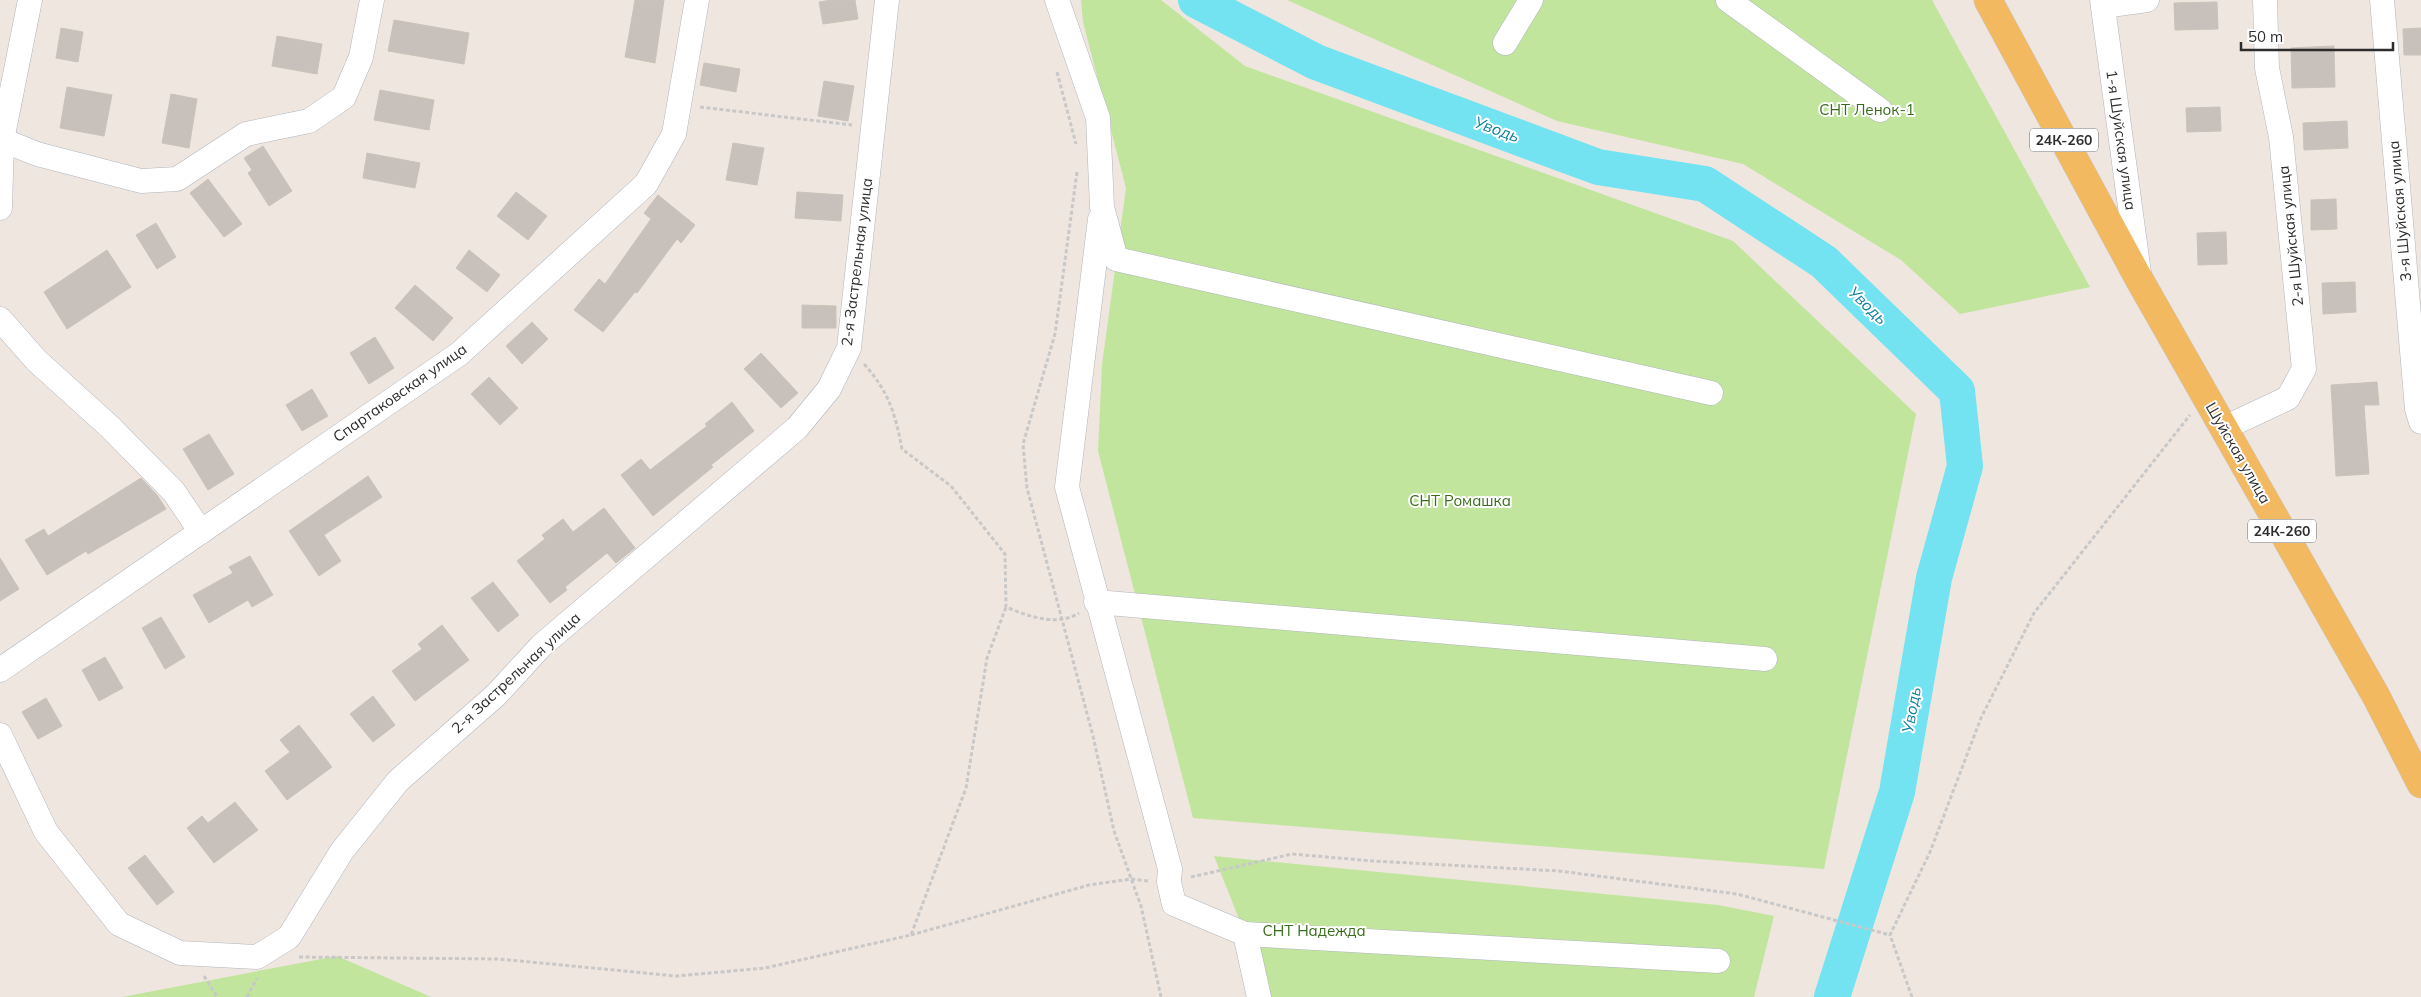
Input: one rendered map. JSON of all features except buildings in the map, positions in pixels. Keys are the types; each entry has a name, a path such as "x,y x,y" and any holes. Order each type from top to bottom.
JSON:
{"main road":[{"name":"24К-260","path":"1988,0 2139,280"},
{"name":"Шуйская улица","path":"2139,280 2376,696 2421,784"}],"street":[{"path":"0,208 1,140 30,0"},
{"path":"1,140 37,154 142,181 177,179 246,134 309,121 344,97 361,57 372,0"},
{"name":"Спартаковская улица","path":"0,670 459,354 646,184 674,134 697,0"},
{"name":"2-я Застрельная улица","path":"0,735 46,832 119,924 180,953 257,957 289,937 342,851 398,781 496,695 541,646 797,428 829,389 849,348 886,0"},
{"path":"1057,0 1098,118 1102,207 1067,487 1096,602 1170,870 1169,882 1174,904 1246,934 1718,960"},
{"path":"1505,42 1531,0"},
{"path":"1728,0 1880,110"},
{"path":"2103,3 2147,0"},
{"name":"2-я Шуйская улица","path":"2224,428 2288,398 2304,369 2281,137 2267,68 2265,0"},
{"name":"3-я Шуйская улица","path":"2382,0 2417,409 2421,422"},
{"name":"1-я Шуйская улица","path":"2103,3 2139,280"},
{"path":"1102,207 1116,258 1711,393"},
{"path":"0,319 37,361 110,427 174,492 201,532"},
{"path":"1096,602 1765,659"},
{"path":"1246,934 1259,997"}],"path":[{"path":"1055,66 1076,147"},
{"path":"679,104 873,127"},
{"path":"1078,166 1055,334 1023,444 1027,488 1093,736 1114,831 1141,906 1161,997"},
{"path":"849,348 878,380 895,414 902,449 952,486 1005,554 1006,607 987,658 966,788 910,935"},
{"path":"1912,997 1890,935 1930,852 1981,718 2034,613 2190,415"},
{"path":"1006,607 1030,618 1071,619 1096,602"},
{"path":"1169,882 1292,854 1373,861 1559,871 1737,894 1890,935"},
{"path":"298,957 499,960 676,976 765,968 910,935 1089,885 1131,880"}],"green space":[{"name":"СНТ Ромашка","path":"1081,0 1161,0 1245,66 1733,241 1916,414 1824,869 1193,818 1098,451 1102,365 1126,188 1083,22"},
{"name":"СНТ Ленок-1","path":"1287,0 1932,0 2090,287 1960,314 1901,260 1743,164 1557,121"},
{"name":"СНТ Надежда","path":"1214,856 1718,905 1774,916 1754,997 1264,997 1245,934"},
{"path":"337,956 431,997 122,997"}],"waterway":[{"name":"Уводь","path":"1196,0 1316,62 1598,167 1705,184 1824,262 1957,391 1965,466 1934,578 1897,792 1832,997"}]}
